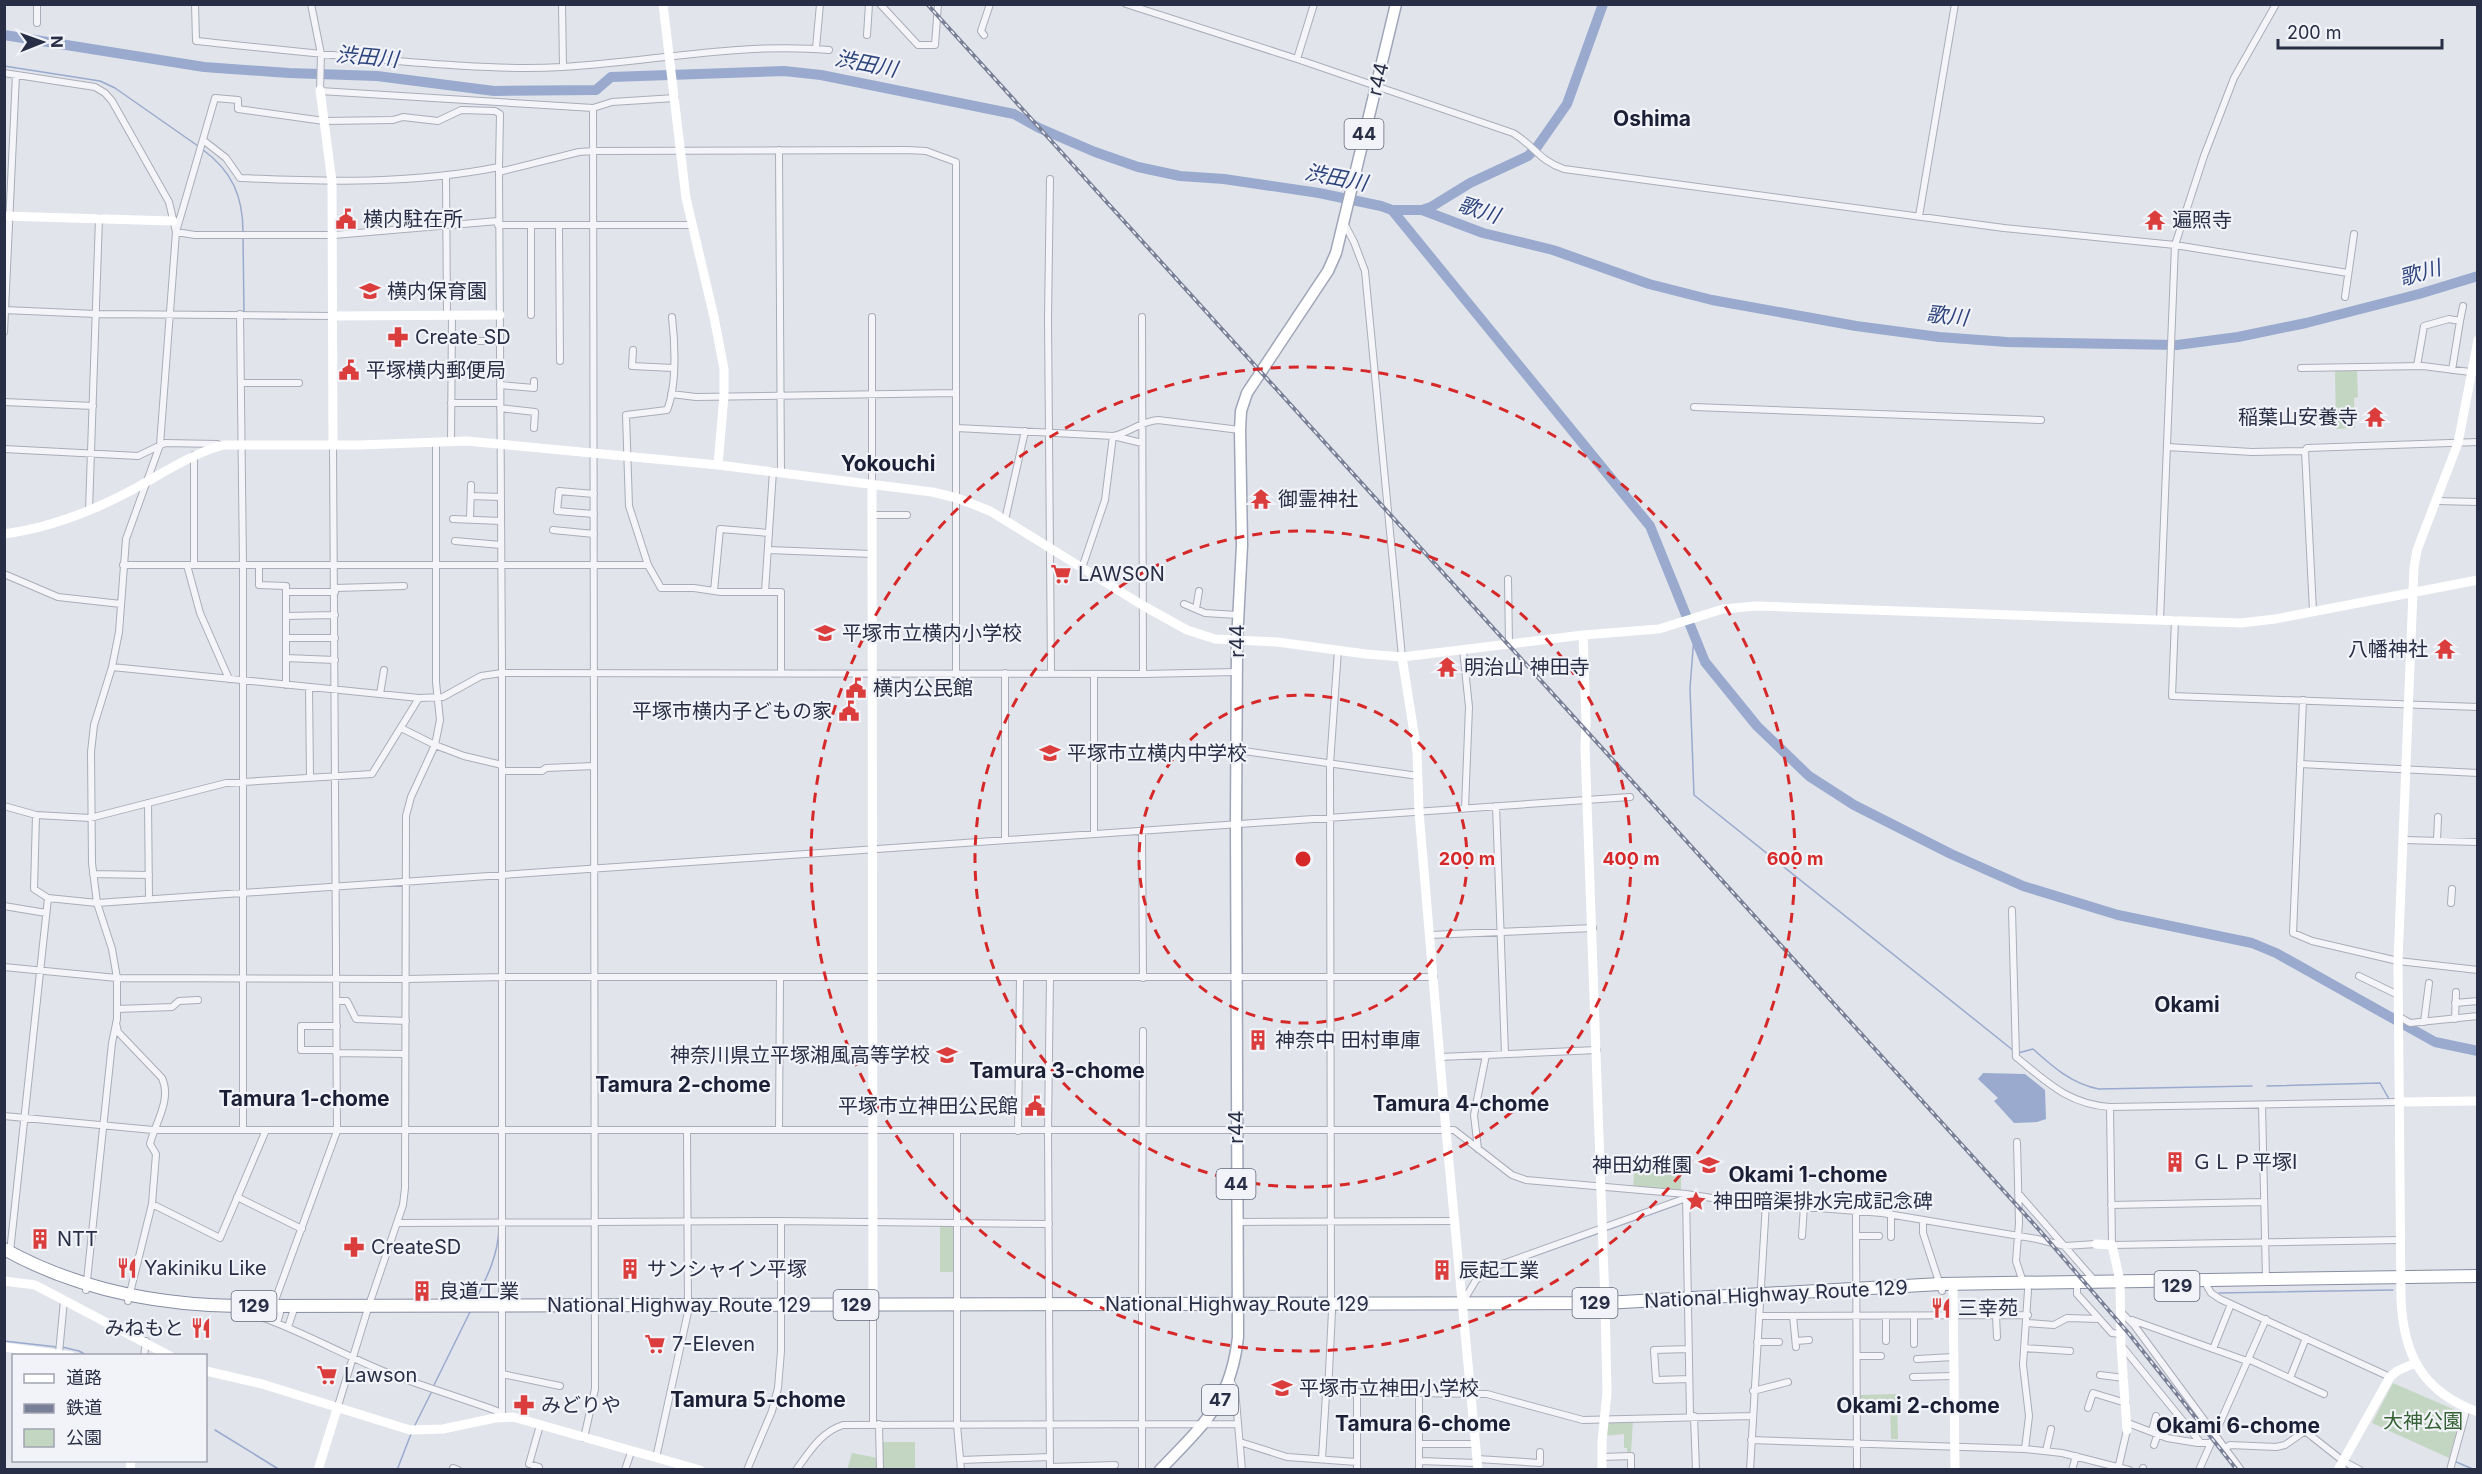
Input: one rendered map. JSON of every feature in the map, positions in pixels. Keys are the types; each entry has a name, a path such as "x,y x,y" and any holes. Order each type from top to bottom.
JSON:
{"highway":[{"name":"National Highway Route 129","path":"6,1253 39,1275 179,1310 277,1314 368,1309"},
{"name":"National Highway Route 129","path":"129,1298 277,1314 368,1309 1605,1307 2095,1281 2120,1284 2207,1286 2401,1281 2478,1276"},
{"name":"National Highway Route 129","path":"2025,1286 2076,1288 2120,1284 2266,1279 2478,1282"}],"main road":[{"name":"r44","path":"1238,1308 1236,824 1237,642 1242,545 1241,411 1247,393 1328,271 1336,253 1396,4"},
{"name":"47","path":"1160,1470 1203,1425 1224,1394 1236,1354 1238,1308"}],"street":[{"path":"37,4 37,23"},
{"path":"195,4 196,41 487,68 563,67 816,48 829,50"},
{"path":"310,4 321,54 320,91 332,182 337,1131 302,1229 277,1314 288,1327 353,1358 426,1388 496,1411 502,1417"},
{"path":"562,4 563,67"},
{"path":"663,4 691,225 714,317 724,369 718,465"},
{"path":"816,48 820,4"},
{"path":"867,35 869,4"},
{"path":"880,4 918,45 935,45 938,4"},
{"path":"984,35 981,31 990,4"},
{"path":"1126,4 1297,59 1513,133 1527,142 1541,158 1564,169 2067,235 2175,244 2348,273"},
{"path":"1297,59 1314,4"},
{"path":"1919,216 1955,4"},
{"path":"2160,620 2175,244 2204,156 2234,78 2276,4"},
{"path":"4,74 95,87 105,93 112,101 169,202 176,232"},
{"path":"4,332 7,217 16,75"},
{"path":"320,91 593,108 612,102 674,97"},
{"path":"87,1287 117,1009 117,978 112,949 97,903 93,874 90,818 91,752 94,725 112,667 119,632 126,539 160,445 176,232 215,98 238,100 238,109 324,121 393,120 403,117 438,121 461,110 495,111 500,114 498,223 502,673 502,1417"},
{"path":"584,1438 595,1389 593,108"},
{"path":"203,140 226,158 240,177 332,182 366,182 500,169 579,152 594,151 926,151 956,162 956,673"},
{"path":"765,592 769,533 777,472 780,394 779,150"},
{"path":"447,175 452,341 451,441"},
{"path":"1050,179 1051,673"},
{"path":"7,217 173,220"},
{"path":"89,510 99,218"},
{"path":"176,232 195,235 333,235 498,223 691,225"},
{"path":"1343,223 1354,242 1365,271 1402,657 1417,752 1419,812 1477,1464"},
{"path":"531,225 531,315"},
{"path":"559,225 560,361"},
{"path":"2345,297 2354,234"},
{"path":"2452,370 2454,345 2463,306"},
{"path":"5,310 96,314 500,315"},
{"path":"240,314 243,444 243,1130"},
{"path":"672,317 675,343 671,394 667,410 626,415 629,506 634,529 648,565 661,588 781,592 781,673"},
{"path":"872,317 873,1308 876,1424 880,1470"},
{"path":"1142,317 1143,674"},
{"path":"2417,366 2424,326 2449,319 2460,321"},
{"path":"2478,340 2475,373 2458,443 2415,557 2398,961 2402,1324 2415,1363 2439,1391 2478,1412"},
{"path":"452,341 500,341"},
{"path":"633,350 632,366 673,368"},
{"path":"2301,368 2417,366 2475,373"},
{"path":"500,385 534,388 534,381"},
{"path":"242,383 299,383"},
{"path":"671,394 696,397 956,393"},
{"path":"4,402 93,406"},
{"path":"452,403 500,406 535,412 534,428"},
{"path":"1694,407 2041,420"},
{"path":"1113,436 1125,434 1143,423 1158,420 1240,430"},
{"path":"957,428 1113,436 1142,443"},
{"path":"1005,520 1025,431"},
{"path":"1082,568 1105,500 1113,436"},
{"path":"4,449 138,456 165,443 333,445 451,441 718,465 872,484 957,498 990,511 1142,605 1204,637 1237,642 1277,642 1402,657 1583,635 1659,629 1723,609 1756,606 2254,622 2478,580"},
{"path":"318,1470 397,1223 405,1188 406,816 411,797 440,730 436,442"},
{"path":"2167,447 2252,452 2478,442"},
{"path":"4,534 77,516 194,456 224,445"},
{"path":"2305,451 2313,611"},
{"path":"194,456 194,565"},
{"path":"470,519 471,485"},
{"path":"594,494 559,491 557,511 594,514"},
{"path":"471,496 501,497"},
{"path":"2437,501 2478,502"},
{"path":"872,515 907,515"},
{"path":"453,519 501,521"},
{"path":"714,591 720,529 769,533"},
{"path":"553,530 594,534"},
{"path":"455,541 501,545"},
{"path":"768,550 872,554"},
{"path":"123,565 648,565"},
{"path":"187,565 200,613 229,679"},
{"path":"259,565 259,585 286,586 286,685"},
{"path":"4,574 58,597 121,604"},
{"path":"1508,579 1509,644"},
{"path":"286,592 404,586"},
{"path":"1196,609 1199,591"},
{"path":"1184,604 1205,613 1238,615"},
{"path":"286,616 335,615"},
{"path":"2175,620 2172,696 2478,707"},
{"path":"1583,635 1605,1307 1606,1393 1602,1470"},
{"path":"286,638 335,638"},
{"path":"1322,1459 1326,1394 1328,1392 1331,1308 1330,764 1338,650"},
{"path":"1463,650 1469,707 1465,808"},
{"path":"286,658 336,660"},
{"path":"112,667 419,698 438,698 480,676 502,673 1143,674 1237,672"},
{"path":"380,694 384,670"},
{"path":"1005,673 1005,840"},
{"path":"1094,674 1094,834"},
{"path":"309,687 310,776"},
{"path":"4,806 36,815 90,818 226,783 336,774 372,774 419,698"},
{"path":"2303,700 2294,933 2312,941 2398,961 2478,970"},
{"path":"401,728 435,745 502,768 542,771 546,768 594,766"},
{"path":"1237,750 1418,776"},
{"path":"2300,764 2478,773"},
{"path":"36,815 34,890 48,898 97,903 502,877 1630,797"},
{"path":"148,803 149,899"},
{"path":"1496,806 1505,1053"},
{"path":"2437,841 2438,816"},
{"path":"1142,831 1143,978"},
{"path":"2404,840 2478,842"},
{"path":"93,874 149,875"},
{"path":"2451,903 2452,889"},
{"path":"6,1253 25,1118 48,898"},
{"path":"4,906 46,913"},
{"path":"2012,910 2016,1057 2070,1098 2091,1105 2110,1107 2478,1101"},
{"path":"1430,935 1593,928"},
{"path":"4,967 117,978 874,979 1050,977 1236,979 1434,977"},
{"path":"2359,976 2398,996"},
{"path":"1050,977 1048,1131 1050,1468 1115,1466"},
{"path":"779,1130 780,978"},
{"path":"1018,1131 1020,978"},
{"path":"2424,1022 2429,983"},
{"path":"2455,1019 2456,992"},
{"path":"117,1009 172,1007 179,1000 198,1000"},
{"path":"337,1001 347,1001 356,1018 405,1021"},
{"path":"2455,1003 2478,1001"},
{"path":"2398,1020 2410,1023 2478,1017"},
{"path":"116,1023 118,1032 166,1085 165,1103 153,1130 150,1144 156,1154 152,1204 129,1298"},
{"path":"337,1026 301,1026 301,1050 405,1054"},
{"path":"1142,1470 1143,1031"},
{"path":"1440,1057 1597,1050"},
{"path":"1478,1149 1474,1115 1486,1055"},
{"path":"2262,1105 2266,1279"},
{"path":"2110,1107 2112,1245 2125,1316 2121,1345 2128,1426 2119,1468"},
{"path":"4,1116 153,1130 595,1132 1454,1130 1512,1175 1526,1180 1891,1214 2065,1246 2401,1240"},
{"path":"152,1204 220,1238 266,1130"},
{"path":"957,1130 957,1425 961,1470"},
{"path":"656,1458 688,1308 687,1131"},
{"path":"2016,1142 2018,1192 2016,1261 2025,1286 2028,1315 2024,1348 2024,1382 2029,1416 2025,1449"},
{"path":"2018,1192 2095,1281"},
{"path":"1463,1307 1470,1288 1483,1272 1686,1196"},
{"path":"1686,1196 1689,1379 1696,1470"},
{"path":"237,1197 302,1229"},
{"path":"2111,1205 2264,1202"},
{"path":"1750,1470 1766,1203"},
{"path":"1802,1236 1804,1206"},
{"path":"1857,1210 1857,1470"},
{"path":"1891,1214 1891,1237"},
{"path":"1923,1220 1923,1233 1947,1288 1953,1316 1955,1470"},
{"path":"397,1223 781,1221 1049,1224"},
{"path":"747,1470 772,1411 778,1388 781,1221"},
{"path":"1237,1222 1454,1221"},
{"path":"1856,1236 1879,1236"},
{"path":"4,1281 39,1275 64,1300 146,1341 167,1354"},
{"path":"2207,1286 2211,1293 2231,1304 2390,1377"},
{"path":"2076,1288 2077,1294 2098,1319 2112,1333 2121,1334"},
{"path":"59,1353 64,1300"},
{"path":"2213,1349 2231,1304"},
{"path":"288,1327 293,1312"},
{"path":"1996,1315 1997,1337"},
{"path":"1759,1316 2028,1315"},
{"path":"1793,1316 1796,1344 1809,1340"},
{"path":"1886,1316 1886,1341"},
{"path":"1914,1316 1914,1344"},
{"path":"2125,1316 2247,1360 2324,1394"},
{"path":"2125,1316 2241,1470"},
{"path":"2027,1323 2054,1325 2067,1318 2098,1319"},
{"path":"2199,1470 2266,1320"},
{"path":"2290,1378 2306,1338"},
{"path":"144,1354 146,1341"},
{"path":"1757,1342 1779,1342"},
{"path":"2121,1345 2200,1442"},
{"path":"4,1347 63,1354"},
{"path":"2024,1348 2042,1347 2066,1353"},
{"path":"1689,1348 1654,1350 1656,1380 1689,1379"},
{"path":"1858,1356 1881,1356"},
{"path":"1917,1359 1953,1357"},
{"path":"2341,1466 2390,1377 2397,1371 2415,1363"},
{"path":"207,1371 262,1384 413,1431 443,1429 502,1417 520,1418 631,1452 700,1470"},
{"path":"502,1374 560,1386"},
{"path":"2100,1374 2124,1378"},
{"path":"1913,1376 1936,1379 1954,1376"},
{"path":"1230,1380 1235,1389 1242,1470"},
{"path":"1753,1391 1788,1382"},
{"path":"1328,1392 1471,1393 1497,1396 1571,1419 1752,1416"},
{"path":"1357,1392 1357,1470"},
{"path":"2087,1404 2093,1392 2126,1404"},
{"path":"1419,1394 1419,1470"},
{"path":"2450,1470 2467,1408"},
{"path":"2154,1445 2156,1416"},
{"path":"796,1470 830,1429 843,1425 1238,1424"},
{"path":"539,1470 539,1467 529,1464 540,1425"},
{"path":"2128,1426 2155,1432 2167,1438 2211,1443"},
{"path":"2046,1450 2051,1429"},
{"path":"2226,1448 2230,1445 2276,1448 2285,1445 2305,1431 2341,1466 2360,1470"},
{"path":"1751,1440 2046,1450 2129,1470"},
{"path":"1240,1442 1287,1457 1357,1462"},
{"path":"1419,1444 1476,1444"},
{"path":"625,1470 631,1452"},
{"path":"1419,1461 1477,1464 1540,1463 1540,1452"},
{"path":"1602,1457 1631,1456 1631,1470"},
{"path":"2072,1470 2076,1456"},
{"path":"960,1460 1050,1457"},
{"path":"453,1470 458,1470"}],"green space":[{"path":"2335,370 2357,370 2358,397 2354,398 2355,428 2336,429"},
{"path":"1635,1160 1681,1163 1681,1192 1633,1189"},
{"path":"940,1226 955,1227 955,1272 940,1272"},
{"name":"大神公園","path":"2393,1383 2462,1413 2449,1458 2372,1423"},
{"path":"1897,1394 1898,1439 1891,1439 1890,1402 1860,1404 1859,1395"},
{"path":"1607,1421 1633,1421 1631,1452 1627,1452 1627,1448 1624,1448 1624,1434 1604,1436"},
{"path":"882,1442 915,1442 915,1469 882,1469"},
{"path":"852,1453 878,1458 879,1469 847,1470"}],"water":[{"path":"1983,1073 2025,1074 2045,1090 2046,1119 2037,1122 2014,1123 1994,1101 1998,1098 1978,1079"}],"waterway":[{"name":"渋田川","path":"4,35 204,67 377,76 494,91 596,90 611,77 784,71 821,75 1014,114 1039,128 1095,152 1138,167 1180,176 1224,179 1319,193 1392,210 1422,210 1470,183 1528,156 1537,147 1567,104 1603,4"},
{"path":"4,66 100,81 115,88 198,146"},
{"path":"202,149 221,166 234,185 241,207 243,232"},
{"path":"1392,210 1650,526 1705,662 1757,726 1809,776 1854,805 1951,854 2023,886 2118,915 2252,943 2276,953 2435,1042 2478,1051"},
{"name":"歌川","path":"1422,210 1483,233 1553,250 1649,284 1712,300 1856,326 1939,337 2007,342 2177,345 2238,337 2306,323 2419,294 2478,276"},
{"path":"243,237 244,313"},
{"path":"244,318 286,319"},
{"path":"1694,636 1690,688 1694,795 2014,1051"},
{"path":"499,931 499,974"},
{"path":"499,984 499,1127"},
{"path":"2018,1053 2033,1049 2072,1079 2099,1089 2252,1086"},
{"path":"2267,1086 2380,1083 2389,1099"},
{"path":"499,1136 499,1219"},
{"path":"1607,1230 1679,1204"},
{"path":"475,1301 494,1257 499,1228"},
{"path":"1494,1270 1599,1233"},
{"path":"2219,1293 2393,1290"},
{"path":"433,1387 471,1310"},
{"path":"4,1341 57,1347"},
{"path":"62,1347 84,1354"},
{"path":"414,1427 431,1393"},
{"path":"215,1430 280,1470"},
{"path":"397,1470 411,1434"},
{"path":"2454,1461 2475,1470"}],"railway":[{"path":"927,4 2041,1232 2130,1335 2237,1470"}],"place":[{"name":"横内駐在所","path":"346,219"},
{"name":"遍照寺","path":"2155,220"},
{"name":"横内保育園","path":"370,291"},
{"name":"Create SD","path":"398,337"},
{"name":"平塚横内郵便局","path":"349,370"},
{"name":"稲葉山安養寺","path":"2375,417"},
{"name":"御霊神社","path":"1261,499"},
{"name":"LAWSON","path":"1061,574"},
{"name":"平塚市立横内小学校","path":"825,633"},
{"name":"八幡神社","path":"2445,649"},
{"name":"明治山 神田寺","path":"1447,667"},
{"name":"横内公民館","path":"856,688"},
{"name":"平塚市横内子どもの家","path":"849,711"},
{"name":"平塚市立横内中学校","path":"1050,753"},
{"name":"神奈中 田村車庫","path":"1258,1040"},
{"name":"神奈川県立平塚湘風高等学校","path":"947,1055"},
{"name":"平塚市立神田公民館","path":"1035,1106"},
{"name":"ＧＬＰ平塚Ⅰ","path":"2175,1162"},
{"name":"神田幼稚園","path":"1709,1165"},
{"name":"神田暗渠排水完成記念碑","path":"1696,1201"},
{"name":"NTT","path":"40,1239"},
{"name":"CreateSD","path":"354,1247"},
{"name":"Yakiniku Like","path":"127,1268"},
{"name":"サンシャイン平塚","path":"630,1269"},
{"name":"辰起工業","path":"1442,1270"},
{"name":"良道工業","path":"422,1291"},
{"name":"三幸苑","path":"1941,1308"},
{"name":"みねもと","path":"201,1328"},
{"name":"7-Eleven","path":"655,1344"},
{"name":"Lawson","path":"327,1375"},
{"name":"平塚市立神田小学校","path":"1282,1388"},
{"name":"みどりや","path":"524,1405"}],"district":[{"name":"Oshima","path":"1652,119"},
{"name":"Yokouchi","path":"888,464"},
{"name":"Okami","path":"2187,1005"},
{"name":"Tamura 3-chome","path":"1057,1071"},
{"name":"Tamura 2-chome","path":"683,1085"},
{"name":"Tamura 1-chome","path":"304,1099"},
{"name":"Tamura 4-chome","path":"1461,1104"},
{"name":"Okami 1-chome","path":"1808,1175"},
{"name":"Tamura 5-chome","path":"758,1400"},
{"name":"Okami 2-chome","path":"1918,1406"},
{"name":"Tamura 6-chome","path":"1423,1424"},
{"name":"Okami 6-chome","path":"2238,1426"}]}
